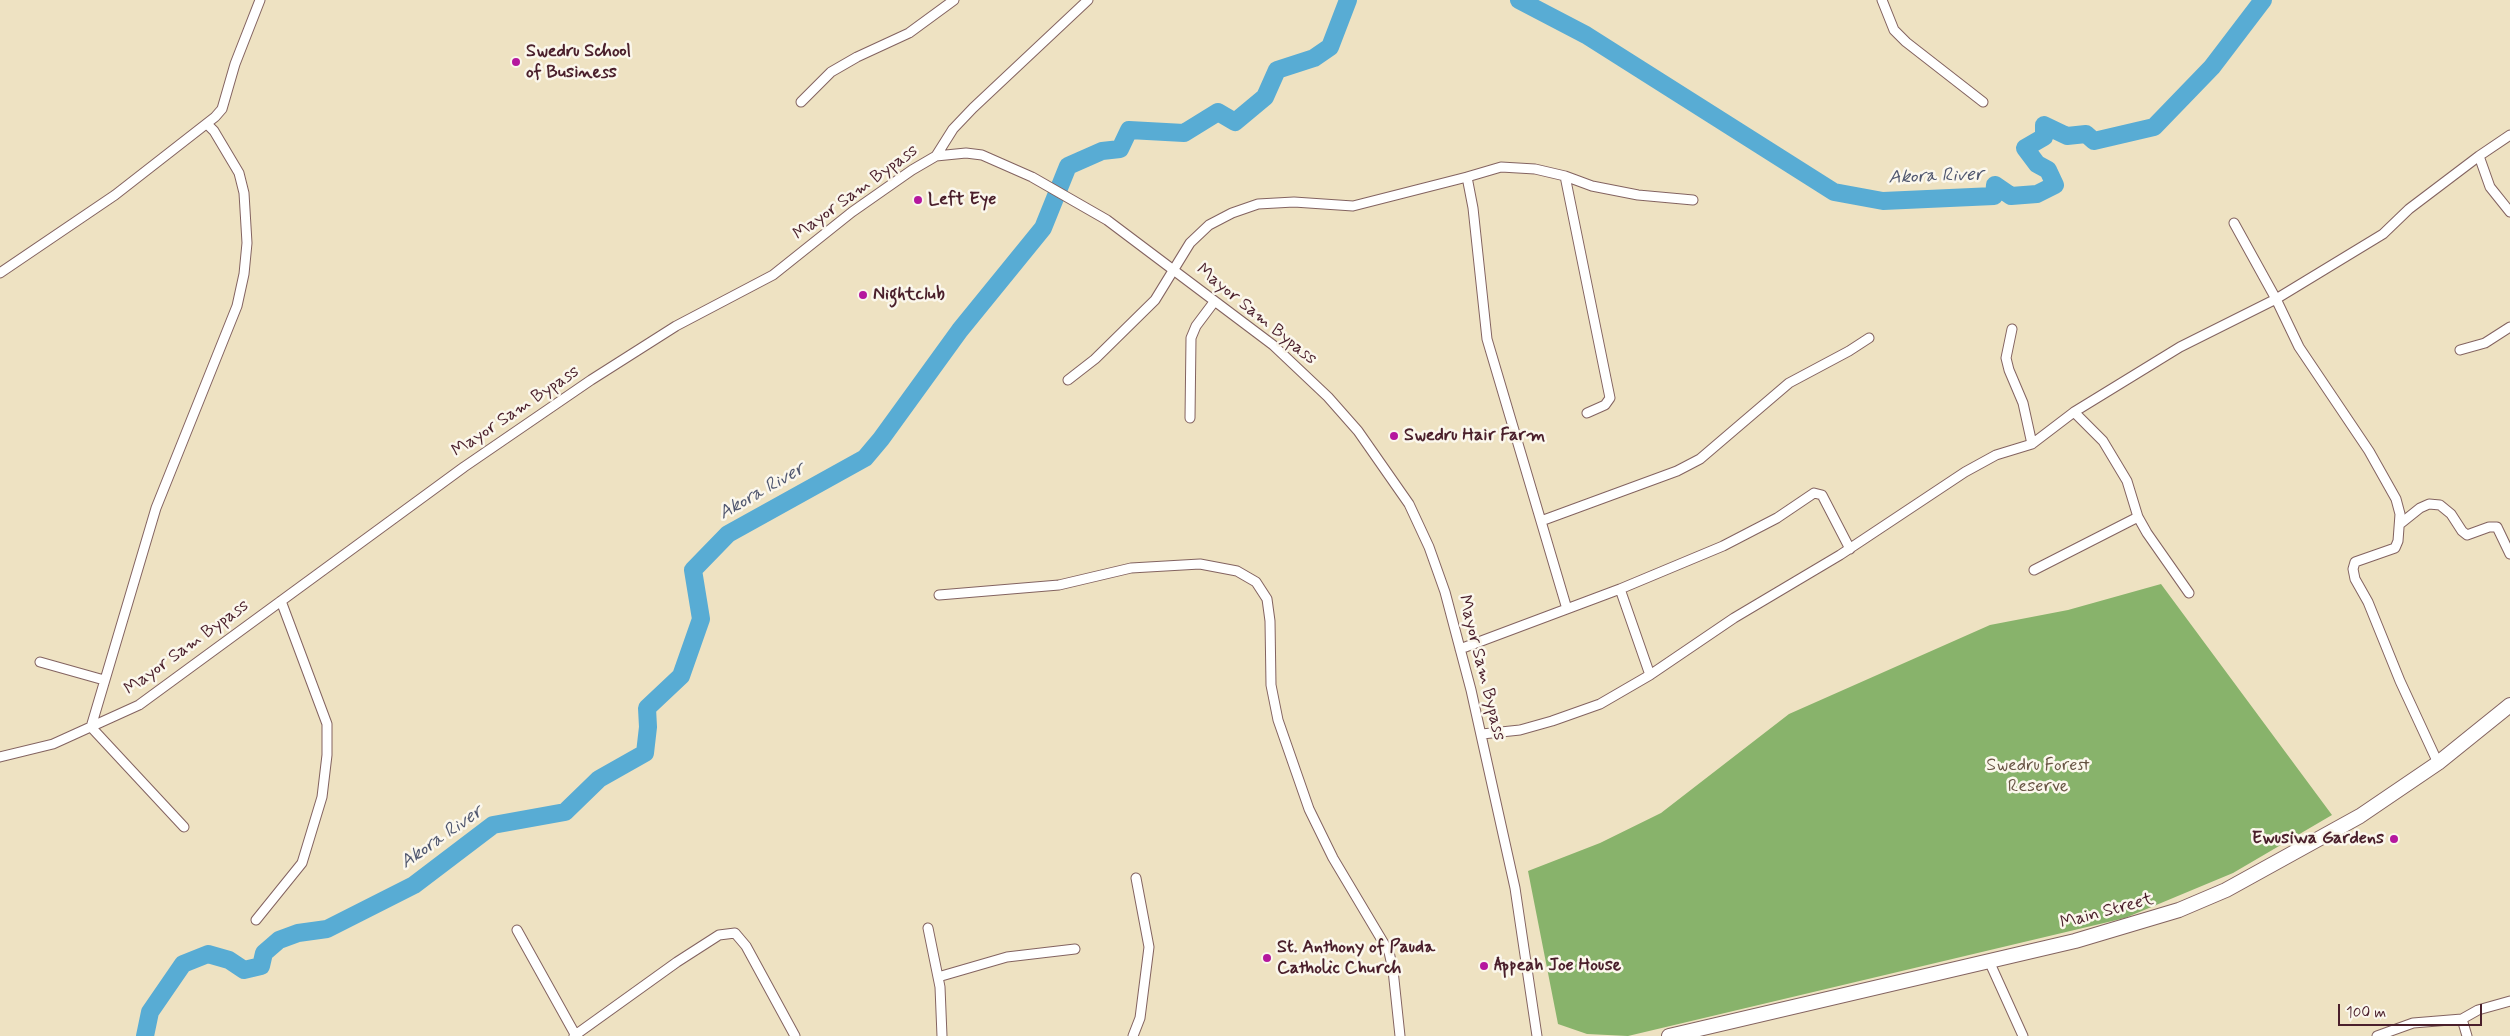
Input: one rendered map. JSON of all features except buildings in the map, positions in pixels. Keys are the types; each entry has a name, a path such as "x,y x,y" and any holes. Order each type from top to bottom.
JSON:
{"main road":[{"name":"Main Street","path":"1669,1036 2142,923 2226,890 2360,816 2438,763 2509,708"}],"street":[{"path":"0,273 114,195 208,125 222,109 234,64 260,0"},
{"path":"801,102 831,72 857,57 909,33 954,0"},
{"path":"936,156 953,129 973,108 1088,0"},
{"path":"1882,0 1894,30 1906,42 1983,102"},
{"path":"184,827 91,727 156,508 237,306 244,274 247,243 244,193 239,173 214,131 208,125"},
{"path":"1482,734 1520,730 1600,704 1650,675 1734,618 1850,549 1965,472 1996,455 2032,444 2074,412 2180,348 2276,299 2384,234 2409,209 2478,156 2510,135"},
{"name":"Mayor Sam Bypass","path":"0,757 53,744 139,705 464,467 590,380 676,326 772,275 852,212 936,156 966,153 982,155 1003,162 1107,220 1273,345 1328,397 1358,431 1409,504 1429,547 1445,592 1482,734 1515,888 1537,1036"},
{"path":"2478,156 2490,187 2510,212"},
{"path":"1068,380 1135,321 1155,300 1190,243 1209,225 1232,212 1258,204 1294,202 1354,206 1501,167 1535,169 1565,176 1601,188 1693,200"},
{"path":"1565,176 1610,398 1605,405 1588,413"},
{"path":"1467,177 1473,208 1487,339 1567,609"},
{"path":"2234,223 2276,299 2299,348 2369,451 2396,499 2400,514 2400,524 2398,541 2395,548 2355,562 2353,569 2355,579 2368,602 2400,681 2438,763"},
{"path":"1190,418 1191,338 1196,326 1214,302"},
{"path":"2460,350 2485,342 2510,328"},
{"path":"2012,329 2006,358 2023,403 2032,444"},
{"path":"1541,521 1677,471 1700,459 1790,382 1849,351 1869,338"},
{"path":"2074,412 2103,441 2127,481 2138,517 2189,593"},
{"path":"1460,649 1620,589 1753,532 1814,493 1822,495 1850,549"},
{"path":"2400,524 2420,508 2429,504 2440,505 2451,514 2462,531 2467,535 2489,527 2497,527 2510,554"},
{"path":"2034,570 2138,517"},
{"path":"939,595 1059,585 1131,568 1200,564 1237,571 1256,582 1267,599 1270,621 1271,685 1278,720 1309,809 1333,858 1389,952 1393,970 1400,1036"},
{"path":"1620,589 1650,675"},
{"path":"256,920 302,863 322,797 326,755 326,724 281,602"},
{"path":"40,662 104,680"},
{"path":"1133,1036 1140,1018 1149,947 1136,878"},
{"path":"928,928 938,976 942,1036"},
{"path":"517,930 575,1036 676,962 719,935 735,933 746,946 795,1036"},
{"path":"938,976 1006,957 1075,949"},
{"path":"1990,960 2023,1036"},
{"path":"2376,1036 2413,1023 2462,1019 2478,1010 2510,1001"},
{"path":"2462,1019 2467,1036"}],"green space":[{"name":"Swedru Forest Reserve","path":"2161,584 2332,815 2233,873 2125,918 1628,1036 1587,1034 1558,1024 1528,871 1600,843 1661,813 1789,714 1990,625 2068,610"}],"waterway":[{"name":"Akora River","path":"145,1036 150,1012 183,964 208,954 229,960 244,970 261,966 264,953 279,940 298,933 327,929 414,885 493,825 565,812 599,779 645,753 648,727 647,708 681,676 701,619 693,570 728,534 865,458 881,439 960,330 1043,228 1068,166 1102,151 1120,149 1129,130 1184,133 1218,112 1235,122 1265,97 1277,70 1314,58 1330,47 1348,0"},
{"name":"Akora River","path":"1519,0 1586,35 1834,192 1883,201 1994,196 1995,185 2011,196 2037,194 2055,185 2048,170 2037,164 2025,148 2044,137 2044,125 2067,136 2086,134 2094,141 2154,127 2212,67 2263,0"}],"place":[{"name":"Swedru School of Business","path":"516,62"},
{"name":"Left Eye","path":"918,200"},
{"name":"Nightclub","path":"863,295"},
{"name":"Swedru Hair Farm","path":"1394,436"},
{"name":"Ewusiwa Gardens","path":"2394,839"},
{"name":"St. Anthony of Pauda Catholic Church","path":"1267,958"},
{"name":"Appeah Joe House","path":"1484,966"}]}
